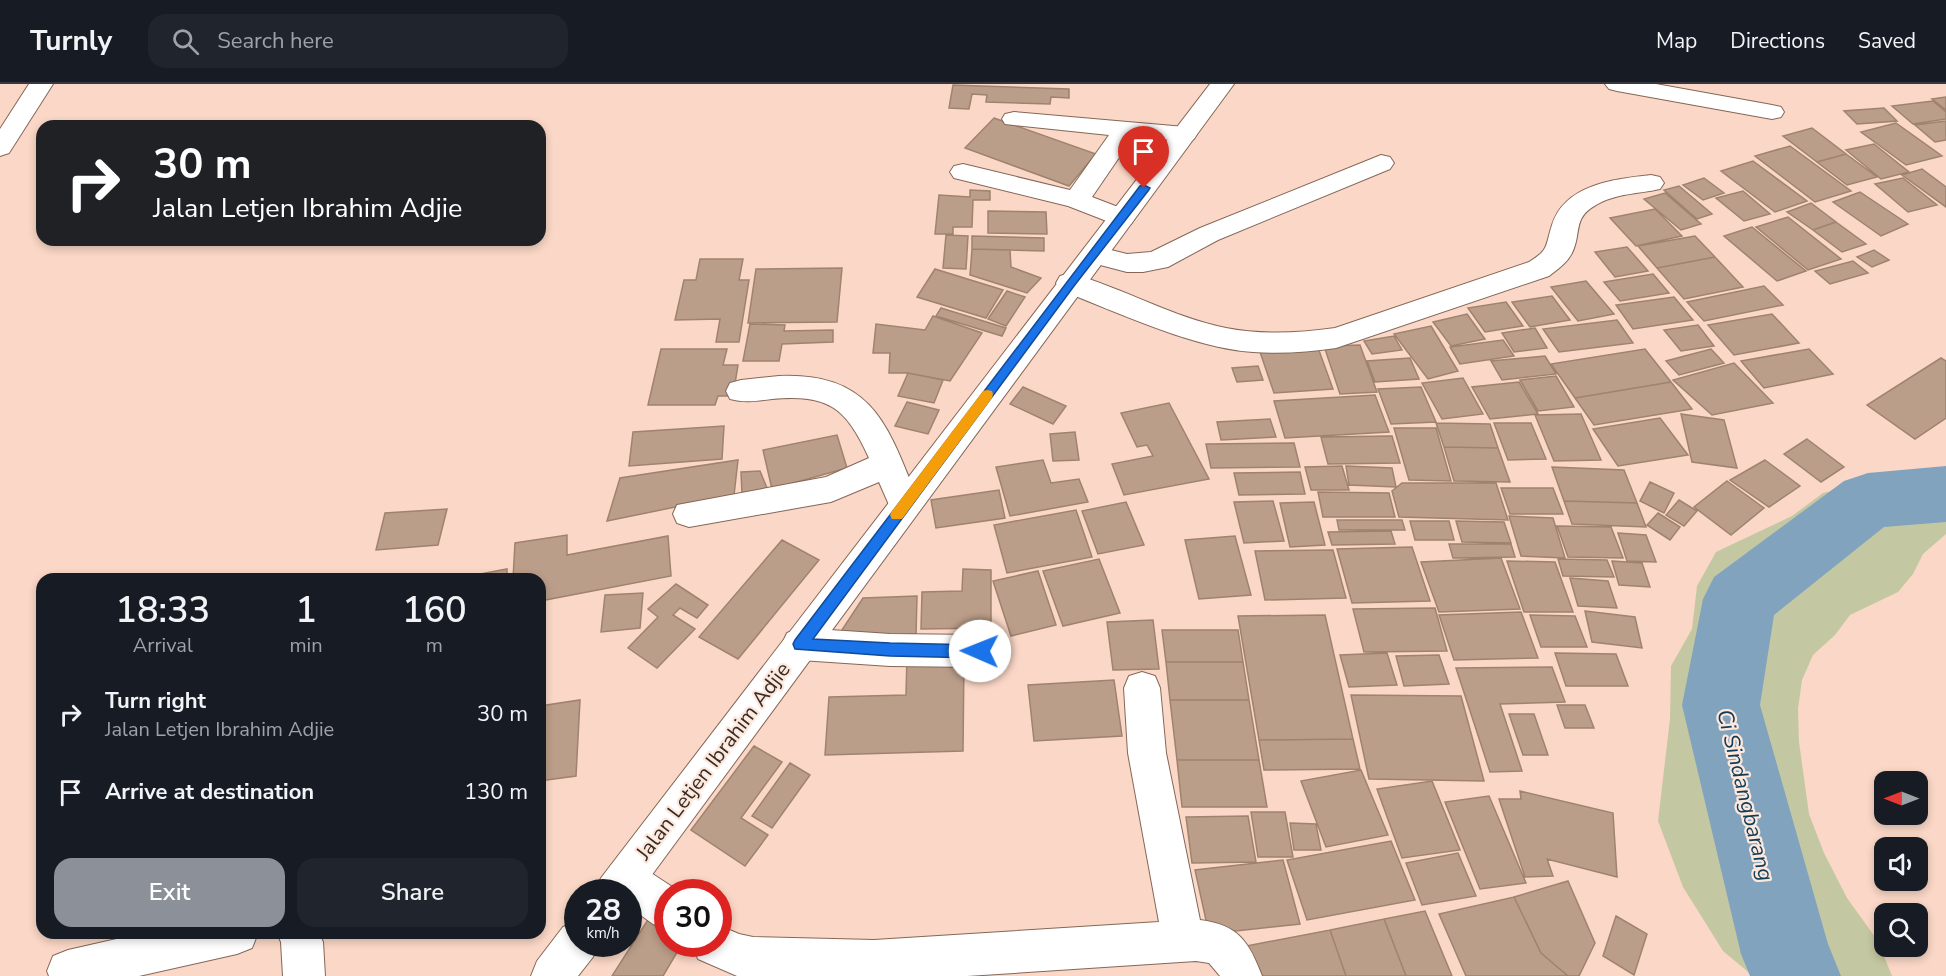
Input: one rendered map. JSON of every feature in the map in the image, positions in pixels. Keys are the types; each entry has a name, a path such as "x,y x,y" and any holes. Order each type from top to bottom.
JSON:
{"street":[{"path":"0,148 41,84"},
{"name":"Jalan Letjen Ibrahim Adjie","path":"625,879 1070,283 1095,255 1222,84"},
{"path":"1617,84 1772,112"},
{"path":"1014,119 1185,134"},
{"path":"1076,200 1126,129"},
{"path":"1095,255 1127,263 1158,260 1209,234 1381,163"},
{"path":"963,172 1076,200 1122,218"},
{"path":"1070,283 1165,320 1225,338 1278,342 1336,338 1539,269 1556,258 1564,239 1565,223 1572,211 1589,197 1622,187 1651,183"},
{"path":"741,391 786,387 809,388 841,397 852,405 875,440 904,505"},
{"path":"689,514 831,489 886,464"},
{"path":"800,644 890,650 980,651"},
{"path":"1142,688 1147,753 1183,940"},
{"path":"68,971 210,939"},
{"path":"301,939 304,976"},
{"path":"732,953 753,958 874,961 1183,940 1215,942 1235,958 1241,976"},
{"path":"552,976 567,957"}],"green space":[{"path":"1946,469 1946,534 1923,554 1913,574 1898,592 1850,615 1835,635 1813,655 1802,680 1798,709 1799,742 1809,814 1824,853 1847,898 1874,935 1874,957 1884,957 1892,976 1753,976 1723,951 1683,887 1658,821 1670,719 1671,666 1692,629 1697,586 1716,552 1792,516 1823,493 1865,483 1914,481"}],"building":[{"path":"953,85 1069,89 1069,98 1051,97 1050,104 986,102 987,95 972,94 969,109 949,108"},
{"path":"1946,97 1946,110 1932,99"},
{"path":"1933,101 1946,112 1946,119 1913,124 1892,106"},
{"path":"1884,108 1897,121 1857,124 1844,111"},
{"path":"994,118 1096,154 1069,186 965,148"},
{"path":"1946,121 1946,140 1935,142 1915,125"},
{"path":"1896,123 1942,156 1906,165 1861,132"},
{"path":"1812,128 1846,154 1817,162 1783,136"},
{"path":"1874,144 1909,172 1881,179 1846,150"},
{"path":"1790,146 1851,191 1815,202 1755,156"},
{"path":"1846,154 1877,177 1847,185 1817,162"},
{"path":"1753,161 1807,201 1775,212 1721,171"},
{"path":"1922,169 1946,187 1946,207 1902,175"},
{"path":"1704,178 1724,193 1703,200 1683,185"},
{"path":"1903,178 1937,205 1908,212 1875,184"},
{"path":"1679,186 1712,214 1697,219 1664,190"},
{"path":"970,190 990,191 990,200 973,200 972,227 953,227 953,234 935,234 939,195 970,197"},
{"path":"1743,191 1770,214 1744,221 1716,198"},
{"path":"1860,192 1908,224 1881,236 1833,202"},
{"path":"1665,193 1701,224 1681,230 1644,199"},
{"path":"1811,203 1836,222 1813,230 1787,212"},
{"path":"1655,209 1682,236 1636,246 1610,218"},
{"path":"988,211 1046,212 1047,234 988,233"},
{"path":"1788,217 1841,259 1808,270 1756,227"},
{"path":"1836,222 1866,244 1842,252 1813,230"},
{"path":"1752,227 1806,271 1777,281 1724,236"},
{"path":"946,235 968,236 966,269 943,268"},
{"path":"972,236 1044,238 1044,251 972,249"},
{"path":"1695,236 1715,257 1657,268 1638,246"},
{"path":"1627,247 1648,271 1615,277 1595,252"},
{"path":"972,249 1010,250 1011,267 1041,278 1027,293 970,275"},
{"path":"1874,250 1889,260 1872,267 1857,257"},
{"path":"1715,257 1743,287 1684,299 1657,268"},
{"path":"700,259 743,259 739,280 749,280 739,342 716,342 720,319 675,320 684,280 696,280"},
{"path":"1853,261 1868,273 1830,284 1815,271"},
{"path":"842,268 837,322 748,323 756,269"},
{"path":"935,269 1003,290 986,318 917,297"},
{"path":"1653,274 1669,293 1620,301 1604,282"},
{"path":"1586,281 1614,314 1578,321 1551,287"},
{"path":"1764,286 1783,305 1704,321 1687,302"},
{"path":"1007,291 1025,297 1006,326 988,319"},
{"path":"1552,296 1570,320 1530,327 1512,302"},
{"path":"1674,297 1693,320 1633,329 1616,305"},
{"path":"1506,302 1523,326 1485,332 1468,308"},
{"path":"941,308 1006,328 1002,336 936,316"},
{"path":"1467,314 1485,339 1451,346 1433,322"},
{"path":"1772,314 1799,343 1734,355 1708,325"},
{"path":"933,316 982,333 950,381 908,373 889,373 890,353 873,353 876,324 925,330"},
{"path":"1617,320 1633,343 1559,352 1543,329"},
{"path":"750,324 785,325 784,331 833,330 833,342 782,344 779,361 743,361"},
{"path":"1698,325 1714,346 1681,351 1664,330"},
{"path":"1431,326 1458,371 1428,379 1394,334"},
{"path":"1535,328 1547,348 1514,352 1502,333"},
{"path":"1394,336 1402,350 1372,354 1364,341"},
{"path":"1503,340 1514,356 1460,364 1450,347"},
{"path":"1317,345 1333,389 1274,393 1259,349"},
{"path":"1360,345 1377,392 1340,394 1324,346"},
{"path":"661,349 727,349 723,365 738,365 733,396 718,396 715,405 648,405"},
{"path":"1645,349 1671,382 1575,398 1551,364"},
{"path":"1711,349 1724,363 1679,375 1666,361"},
{"path":"1809,349 1833,374 1764,388 1741,361"},
{"path":"1545,356 1556,374 1502,380 1491,361"},
{"path":"1410,358 1419,379 1375,382 1367,361"},
{"path":"1941,358 1946,361 1946,418 1915,439 1867,405"},
{"path":"1734,363 1773,403 1712,415 1673,380"},
{"path":"1258,366 1263,380 1237,382 1232,368"},
{"path":"908,373 943,380 934,403 898,396"},
{"path":"1556,376 1574,407 1538,411 1520,380"},
{"path":"1463,378 1483,414 1442,419 1422,383"},
{"path":"1519,382 1538,414 1490,419 1472,387"},
{"path":"1671,382 1692,409 1594,425 1575,398"},
{"path":"1023,387 1066,406 1053,424 1010,404"},
{"path":"1421,387 1436,422 1391,424 1378,389"},
{"path":"1375,395 1389,432 1285,438 1274,401"},
{"path":"907,402 939,410 928,434 895,426"},
{"path":"1169,403 1209,479 1124,495 1112,464 1153,456 1147,445 1137,447 1121,413"},
{"path":"1581,414 1601,460 1554,461 1535,415"},
{"path":"1681,414 1724,420 1737,468 1692,462"},
{"path":"1660,418 1688,455 1618,466 1593,429"},
{"path":"1270,419 1276,437 1221,440 1217,422"},
{"path":"1436,423 1490,424 1498,448 1444,447"},
{"path":"1494,423 1531,423 1546,459 1508,460"},
{"path":"724,426 722,459 629,466 633,432"},
{"path":"1394,428 1436,428 1451,481 1409,480"},
{"path":"1075,432 1079,460 1053,461 1050,434"},
{"path":"837,435 847,468 772,489 763,450"},
{"path":"1392,436 1400,463 1328,464 1321,437"},
{"path":"1807,439 1844,467 1821,482 1784,454"},
{"path":"1294,443 1300,467 1211,468 1206,444"},
{"path":"1444,447 1498,448 1510,482 1454,481"},
{"path":"738,460 734,495 607,521 620,478"},
{"path":"1043,460 1051,483 1079,479 1088,502 1010,516 996,467"},
{"path":"1765,460 1800,486 1769,507 1730,480"},
{"path":"1342,466 1349,490 1311,490 1305,467"},
{"path":"1346,466 1392,468 1396,487 1349,485"},
{"path":"1552,467 1624,470 1637,503 1564,501"},
{"path":"760,471 767,488 742,494 741,472"},
{"path":"1300,472 1305,494 1239,495 1234,473"},
{"path":"1727,481 1764,508 1731,535 1694,507"},
{"path":"1650,482 1674,493 1664,513 1640,501"},
{"path":"1402,483 1496,483 1508,520 1399,517 1392,491"},
{"path":"1501,488 1553,488 1563,514 1510,514"},
{"path":"999,490 1005,518 936,528 931,500"},
{"path":"1318,492 1389,493 1395,517 1323,517"},
{"path":"1679,500 1697,511 1684,526 1666,515"},
{"path":"1273,501 1284,541 1244,543 1234,502"},
{"path":"1564,501 1637,503 1646,527 1572,524"},
{"path":"1126,502 1144,545 1098,554 1082,511"},
{"path":"1314,502 1325,545 1290,547 1280,503"},
{"path":"447,509 438,545 376,550 385,513"},
{"path":"1076,510 1092,557 1007,573 994,525"},
{"path":"1658,513 1680,527 1670,540 1647,525"},
{"path":"1509,516 1553,518 1565,558 1521,556"},
{"path":"1337,520 1402,520 1405,530 1339,530"},
{"path":"1410,521 1449,521 1454,540 1415,540"},
{"path":"1456,521 1504,522 1511,543 1462,542"},
{"path":"1557,526 1611,527 1623,558 1568,557"},
{"path":"1391,531 1395,544 1332,545 1328,532"},
{"path":"1618,533 1646,535 1656,562 1627,561"},
{"path":"567,535 567,555 668,536 671,576 546,600 546,573 513,573 515,543"},
{"path":"1235,536 1251,595 1199,599 1185,540"},
{"path":"782,540 819,560 738,659 699,637"},
{"path":"1449,544 1511,544 1515,557 1453,558"},
{"path":"1412,547 1430,601 1352,603 1337,549"},
{"path":"1333,550 1346,598 1265,600 1255,551"},
{"path":"1501,558 1520,609 1439,612 1421,562"},
{"path":"1099,559 1120,613 1063,626 1043,571"},
{"path":"1558,559 1607,560 1614,577 1563,576"},
{"path":"1507,561 1555,562 1573,612 1524,612"},
{"path":"1612,561 1642,563 1650,587 1619,585"},
{"path":"507,569 507,573 486,573"},
{"path":"963,569 991,570 991,628 921,629 922,592 962,591"},
{"path":"1038,571 1056,625 1011,636 993,581"},
{"path":"1570,578 1608,581 1617,608 1578,606"},
{"path":"676,584 708,605 697,618 680,608 673,615 695,629 657,668 628,648 658,617 648,609"},
{"path":"643,593 640,628 601,632 605,595"},
{"path":"917,596 916,635 838,636 863,598"},
{"path":"1435,608 1447,651 1364,652 1353,609"},
{"path":"1585,611 1635,617 1642,648 1592,642"},
{"path":"1521,612 1538,658 1454,660 1439,615"},
{"path":"1325,615 1353,739 1259,740 1238,616"},
{"path":"1530,615 1575,616 1587,647 1541,647"},
{"path":"1153,620 1159,669 1113,670 1107,622"},
{"path":"1162,630 1238,630 1243,662 1166,662"},
{"path":"1387,653 1397,685 1349,687 1340,655"},
{"path":"1555,653 1616,654 1628,686 1566,686"},
{"path":"1439,655 1449,684 1404,686 1396,656"},
{"path":"907,656 964,656 963,751 825,755 829,697 906,695"},
{"path":"1166,662 1243,662 1249,700 1170,700"},
{"path":"1552,667 1565,702 1500,704 1522,771 1490,772 1456,668"},
{"path":"1114,680 1122,736 1034,741 1028,685"},
{"path":"1351,695 1461,696 1484,781 1369,779"},
{"path":"580,700 576,776 546,780 546,705"},
{"path":"1170,700 1249,700 1259,760 1177,760"},
{"path":"1557,705 1585,705 1594,728 1565,728"},
{"path":"1509,714 1534,714 1548,755 1523,755"},
{"path":"1353,739 1360,769 1264,770 1259,740"},
{"path":"754,746 782,762 741,818 768,835 745,866 691,830"},
{"path":"1177,760 1259,760 1267,807 1182,807"},
{"path":"790,763 810,775 772,828 752,816"},
{"path":"1361,770 1388,835 1326,847 1301,781"},
{"path":"1432,781 1460,850 1402,858 1377,789"},
{"path":"1520,791 1613,813 1617,877 1547,859 1553,876 1525,877 1499,799 1521,799"},
{"path":"1489,796 1526,883 1480,889 1445,802"},
{"path":"1251,812 1285,812 1293,857 1258,857"},
{"path":"1248,816 1256,862 1192,863 1186,817"},
{"path":"1290,823 1316,824 1321,850 1294,850"},
{"path":"1391,841 1415,900 1307,920 1287,860"},
{"path":"1458,853 1476,896 1422,905 1406,863"},
{"path":"1283,860 1300,924 1209,934 1195,870"},
{"path":"1568,881 1595,943 1579,976 1568,976 1541,953 1514,897"},
{"path":"1514,897 1541,953 1568,976 1466,976 1439,914"},
{"path":"1425,911 1452,976 1406,976 1384,919"},
{"path":"1616,916 1647,934 1634,975 1603,956"},
{"path":"649,918 654,921 654,957 674,957 663,976 612,976 624,957 642,957 642,929"},
{"path":"1384,919 1406,976 1346,976 1330,930"},
{"path":"1330,930 1346,976 1244,976 1236,948"}],"waterway":[{"name":"Ci Sindangbarang","path":"1796,976 1786,954 1721,705 1740,599 1868,501 1946,494"}],"slow traffic":[{"path":"897,515 987,394"}],"route":[{"path":"980,651 890,650 800,644 1070,283 1095,255 1144,188"}]}
